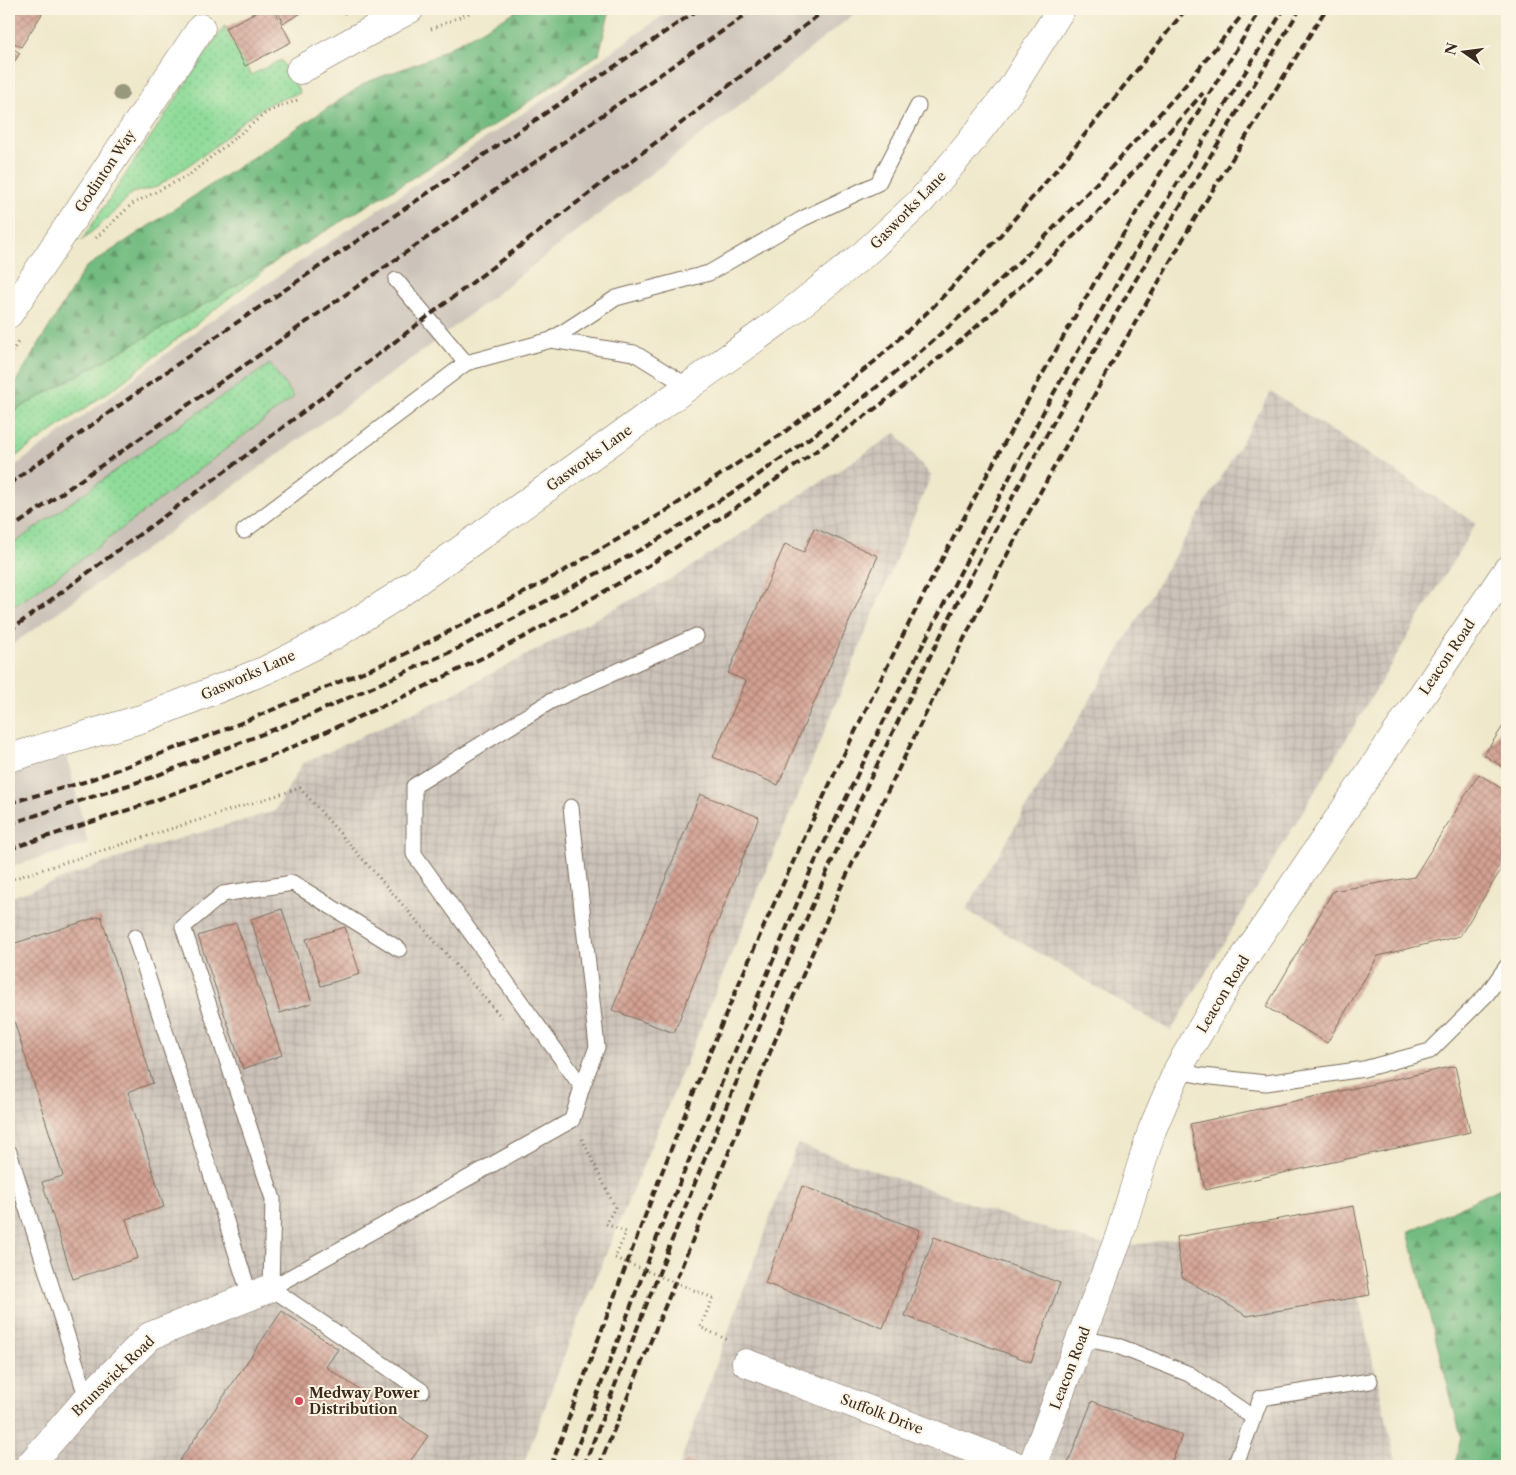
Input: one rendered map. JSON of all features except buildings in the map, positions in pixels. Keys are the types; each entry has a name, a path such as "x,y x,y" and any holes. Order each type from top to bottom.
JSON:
{"street":[{"path":"300,70 410,9"},
{"name":"Gasworks Lane","path":"9,758 144,718 266,670 335,635 395,597 778,322 864,254 921,200 968,145 1010,89 1061,9"},
{"name":"Godinton Way","path":"9,314 201,28"},
{"name":"Leacon Road","path":"1032,1466 1119,1237 1152,1130 1178,1071 1231,977 1507,570"},
{"name":"Brunswick Road","path":"29,1466 87,1399 150,1336 260,1292"},
{"name":"Suffolk Drive","path":"741,1354 1018,1466"}],"lane":[{"path":"244,531 466,363 550,340 616,298 709,273 802,219 878,183 918,106"},
{"path":"396,280 466,363"},
{"path":"550,340 634,353 689,387"},
{"path":"582,1087 414,854 414,786 551,701 696,636"},
{"path":"260,1292 572,1120 597,1047 571,807"},
{"path":"260,1292 273,1199 183,927 223,894 293,883 399,949"},
{"path":"135,937 260,1292 422,1391"},
{"path":"1178,1071 1203,1076 1266,1083 1364,1069 1430,1051 1487,994 1507,966"},
{"path":"9,1152 87,1399"},
{"path":"1081,1338 1116,1346 1189,1374 1254,1418"},
{"path":"1235,1466 1261,1398 1370,1381"}],"path":[{"path":"426,31 478,9"},
{"path":"95,240 132,204 189,175 267,112 307,97"},
{"path":"9,356 19,340"},
{"path":"9,880 300,788 509,1025"},
{"path":"572,1120 614,1207 606,1224 626,1232 615,1258 713,1298 700,1327 741,1354"}],"shaded area":[{"path":"672,9 860,9 759,90 428,347 9,647 9,470 91,411 200,328 543,100"},
{"path":"1271,392 1476,523 1171,1031 966,910"},
{"path":"896,433 931,476 569,1343 523,1466 9,1466 9,898 146,848 275,811 302,764 449,696 678,575"},
{"path":"67,756 88,844 9,867 9,773"},
{"path":"797,1144 1027,1223 1115,1248 1339,1213 1397,1466 679,1466"}],"green space":[{"path":"520,9 610,9 599,54 448,156 216,298 9,414 9,393 85,268 367,82 429,59"},
{"path":"225,25 251,75 281,60 300,93 270,103 243,121 213,148 157,187 132,193 109,217 82,240"},
{"path":"275,262 117,386 9,461 9,414"},
{"path":"270,364 294,397 90,553 9,610 9,547 161,438"},
{"path":"1507,1185 1507,1466 1455,1466 1461,1436 1408,1232"}],"railway":[{"path":"9,484 214,338 699,9"},
{"path":"9,530 754,9"},
{"path":"9,631 236,463 693,114 826,9"},
{"path":"9,803 84,782 224,730 399,657 543,583 666,511 786,431 874,362 933,307 998,238 1062,163 1186,9"},
{"path":"9,824 153,777 308,716 461,647 651,544 744,485 836,419 906,364 978,301 1044,238 1108,171 1183,88 1247,9"},
{"path":"551,1466 666,1161 728,1010 794,860 855,731 952,540 1055,352 1131,222 1261,9"},
{"path":"570,1466 661,1227 811,870 888,712 1048,403 1135,252 1284,9"},
{"path":"584,1466 680,1219 731,1096 810,911 874,770 950,616 1044,439 1152,253 1300,9"},
{"path":"599,1466 786,1014 840,889 925,715 1027,516 1107,372 1194,220 1326,9"},
{"path":"9,849 143,805 277,754 420,689 522,638 642,570 750,498 879,406 965,337 1045,264 1097,213 1203,93"}],"place":[{"name":"Medway Power Distribution","path":"299,1401"}]}
